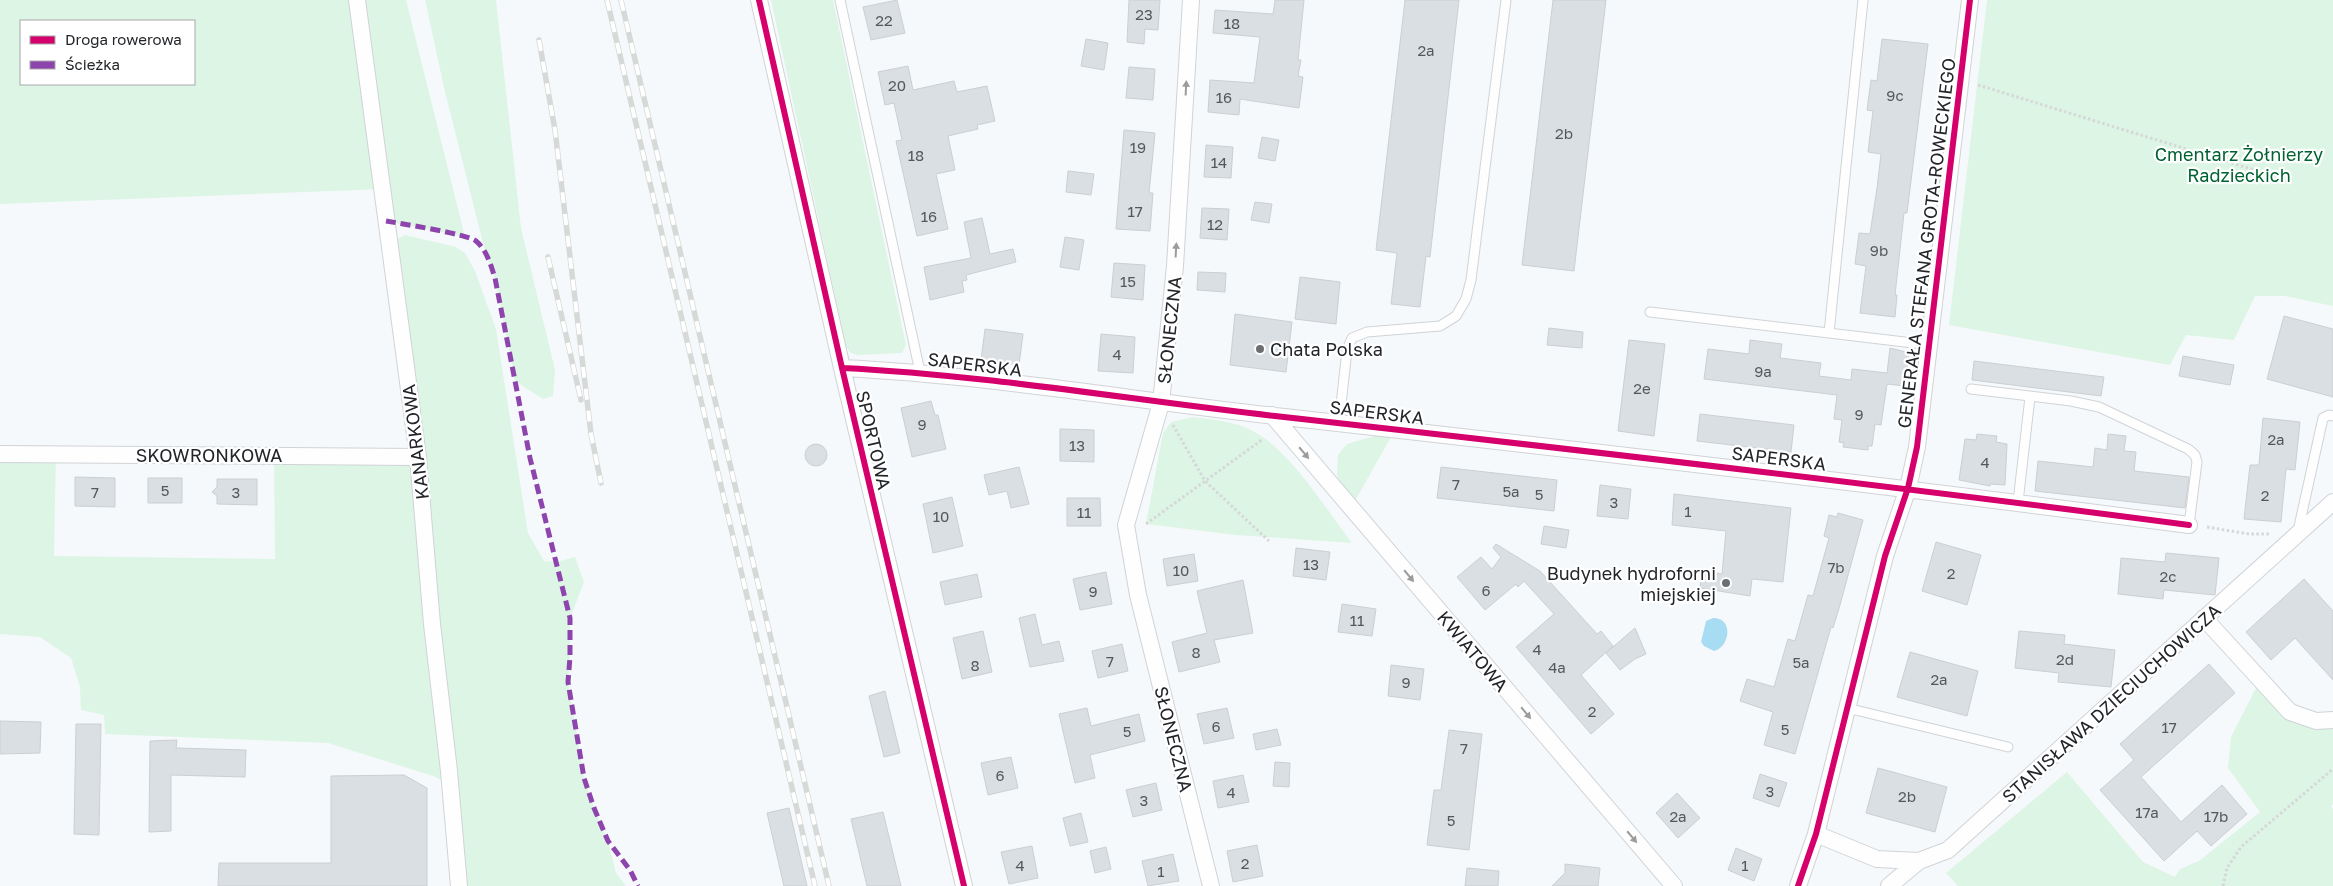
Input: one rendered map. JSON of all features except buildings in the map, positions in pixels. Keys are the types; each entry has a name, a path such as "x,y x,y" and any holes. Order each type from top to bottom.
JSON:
{"street":[{"name":"KANARKOWA","path":"356,0 418,457 432,624 449,772 459,886"},
{"name":"SPORTOWA","path":"759,0 842,368 964,886"},
{"name":"SŁONECZNA","path":"1191,0 1176,266 1161,403 1126,525 1138,595 1211,886"},
{"name":"GENERAŁA STEFANA GROTA-ROWECKIEGO","path":"1798,886 1816,834 1885,556 1908,488 1917,447 1970,0"},
{"name":"SAPERSKA","path":"842,368 920,372 1161,403 1908,488"},
{"name":"KWIATOWA","path":"1272,416 1674,886"},
{"name":"SKOWRONKOWA","path":"0,454 418,457"},
{"path":"1908,488 2189,525"},
{"name":"STANISŁAWA DZIECIUCHOWICZA","path":"1889,886 1919,861 1948,850 2333,502"},
{"path":"2204,618 2290,712 2316,722 2333,720"},
{"name":"STANISŁAWA DZIECIUCHOWICZA","path":"1816,834 1877,859 1919,861"}],"lane":[{"path":"840,0 920,372"},
{"path":"1339,423 1347,350 1352,338 1367,332 1440,326 1456,316 1466,299 1472,280 1506,0"},
{"path":"1829,333 1863,0"},
{"name":"GENERAŁA STEFANA GROTA-ROWECKIEGO","path":"1650,312 1930,344"},
{"path":"1971,389 2099,407 2188,449 2195,454 2197,462 2189,525"},
{"path":"2018,502 2030,397"},
{"path":"2298,534 2323,418 2329,415 2333,416"},
{"path":"1847,708 2008,747"}],"path":[{"path":"1986,87 2284,179"},
{"path":"1171,422 1205,481 1269,541"},
{"path":"1146,524 1263,438"},
{"path":"2189,525 2249,534 2298,534"},
{"path":"2222,886 2227,868 2240,847 2333,769"}],"green space":[{"path":"0,0 406,0 465,237 386,221 382,189 0,204"},
{"path":"425,0 496,0 521,228 555,370 553,396 543,399 515,381 495,279 485,251 445,92"},
{"path":"771,0 833,0 906,345 902,353 858,355 851,353 846,347"},
{"name":"Cmentarz Żołnierzy Radzieckich","path":"1987,0 2333,0 2333,306 2285,296 2255,296 2234,340 2186,335 2170,365 1949,325"},
{"path":"405,235 456,247 465,253 475,271 496,329 528,533 544,561 557,562 575,557 584,582 570,618 568,682 584,778 608,841 616,873 626,886 462,886 458,788 433,776 328,743 105,734 104,715 81,710 80,687 71,658 40,637 0,634 0,454 56,454 54,556 275,559 274,455 418,456 389,244"},
{"path":"1193,417 1239,425 1267,440 1307,481 1352,543 1236,535 1146,524 1163,433 1171,422"},
{"path":"1395,430 1351,508 1340,494 1337,473 1338,455 1347,444"},
{"path":"2260,680 2290,712 2333,720 2333,804 2331,806 2333,809 2333,886 1958,886 1946,873 2067,772 2143,862 2175,877 2180,869 2199,861 2260,812 2228,768 2231,737"}],"water":[{"path":"1713,618 1720,619 1727,627 1724,644 1714,651 1704,646 1701,642 1706,621"}],"railway":[{"path":"607,0 815,886"},
{"path":"621,0 829,886"},
{"path":"539,40 555,130 591,434 601,483"},
{"path":"548,257 581,400"}],"marked path":[{"path":"386,221 434,229 470,238 480,245 490,263 495,278 530,458 570,618 568,682 584,778 608,841 630,870 638,886"}],"cycle path":[{"path":"759,0 842,368 964,886"},
{"path":"1798,886 1816,834 1885,556 1908,488 1917,447 1970,0"},
{"path":"842,368 896,371 1005,382 1221,410 1847,482 2189,525"}],"place":[{"name":"Chata Polska","path":"1260,349"},
{"name":"Budynek hydroforni miejskiej","path":"1726,583"}]}
